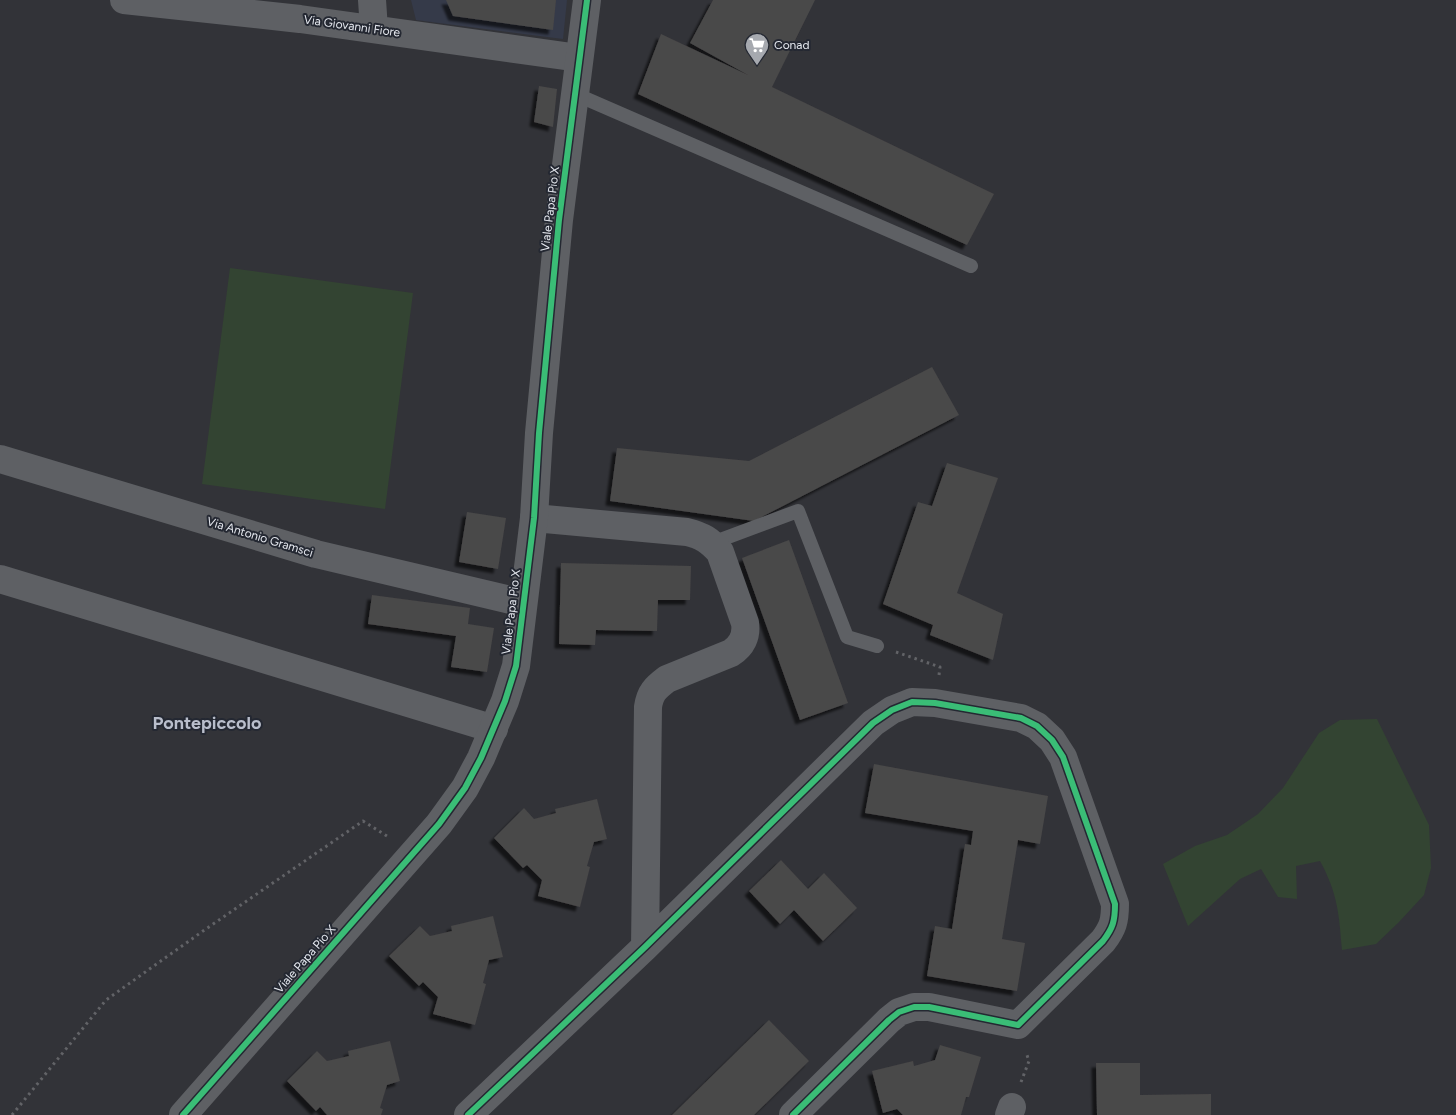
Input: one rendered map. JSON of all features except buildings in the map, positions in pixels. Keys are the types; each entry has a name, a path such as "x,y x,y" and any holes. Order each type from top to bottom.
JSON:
{"street":[{"name":"Via Giovanni Fiore","path":"124,0 300,19 579,58"},
{"path":"372,0 374,29"},
{"name":"Viale Papa Pio X","path":"183,1115 439,824 465,788 481,758 505,701 516,666 534,518 539,433 558,230 587,0"},
{"name":"Via Antonio Gramsci","path":"0,459 316,554 523,603"},
{"path":"534,518 687,532 703,536 720,552 745,623 746,631 739,648 667,679 649,696 645,947"},
{"path":"0,579 494,729"},
{"path":"468,1115 645,947 873,723 892,710 912,702 934,703 1021,718 1037,726 1052,740 1063,757 1115,904 1115,918 1112,930 1018,1025 929,1007 914,1007 899,1012 793,1115"}],"lane":[{"path":"575,94 970,266"},
{"path":"712,543 798,511 846,637 877,646"}],"path":[{"path":"877,646 940,667 934,703"},
{"path":"12,1115 106,1000 363,821 414,853"},
{"path":"1011,1111 1029,1061 1018,1025"}],"shaded area":[{"path":"411,0 567,0 563,39 416,20"}],"green space":[{"path":"230,268 413,293 385,509 202,484"},
{"path":"1377,719 1429,825 1431,868 1424,895 1376,944 1342,950 1337,904 1331,884 1320,861 1296,866 1297,899 1278,897 1261,869 1240,879 1188,926 1163,864 1195,846 1227,835 1258,814 1283,788 1319,733 1340,720"}],"cycle path":[{"path":"183,1115 439,824 465,788 481,758 505,701 516,666 534,518 539,433 559,220 587,0"},
{"path":"468,1115 645,947 873,723 892,710 912,702 935,703 1021,718 1037,726 1052,740 1063,757 1115,904 1114,920 1109,932 1103,941 1018,1025 929,1007 914,1007 899,1012 793,1115"}],"place":[{"name":"Conad","path":"757,66"}],"district":[{"name":"Pontepiccolo","path":"207,723"}]}
